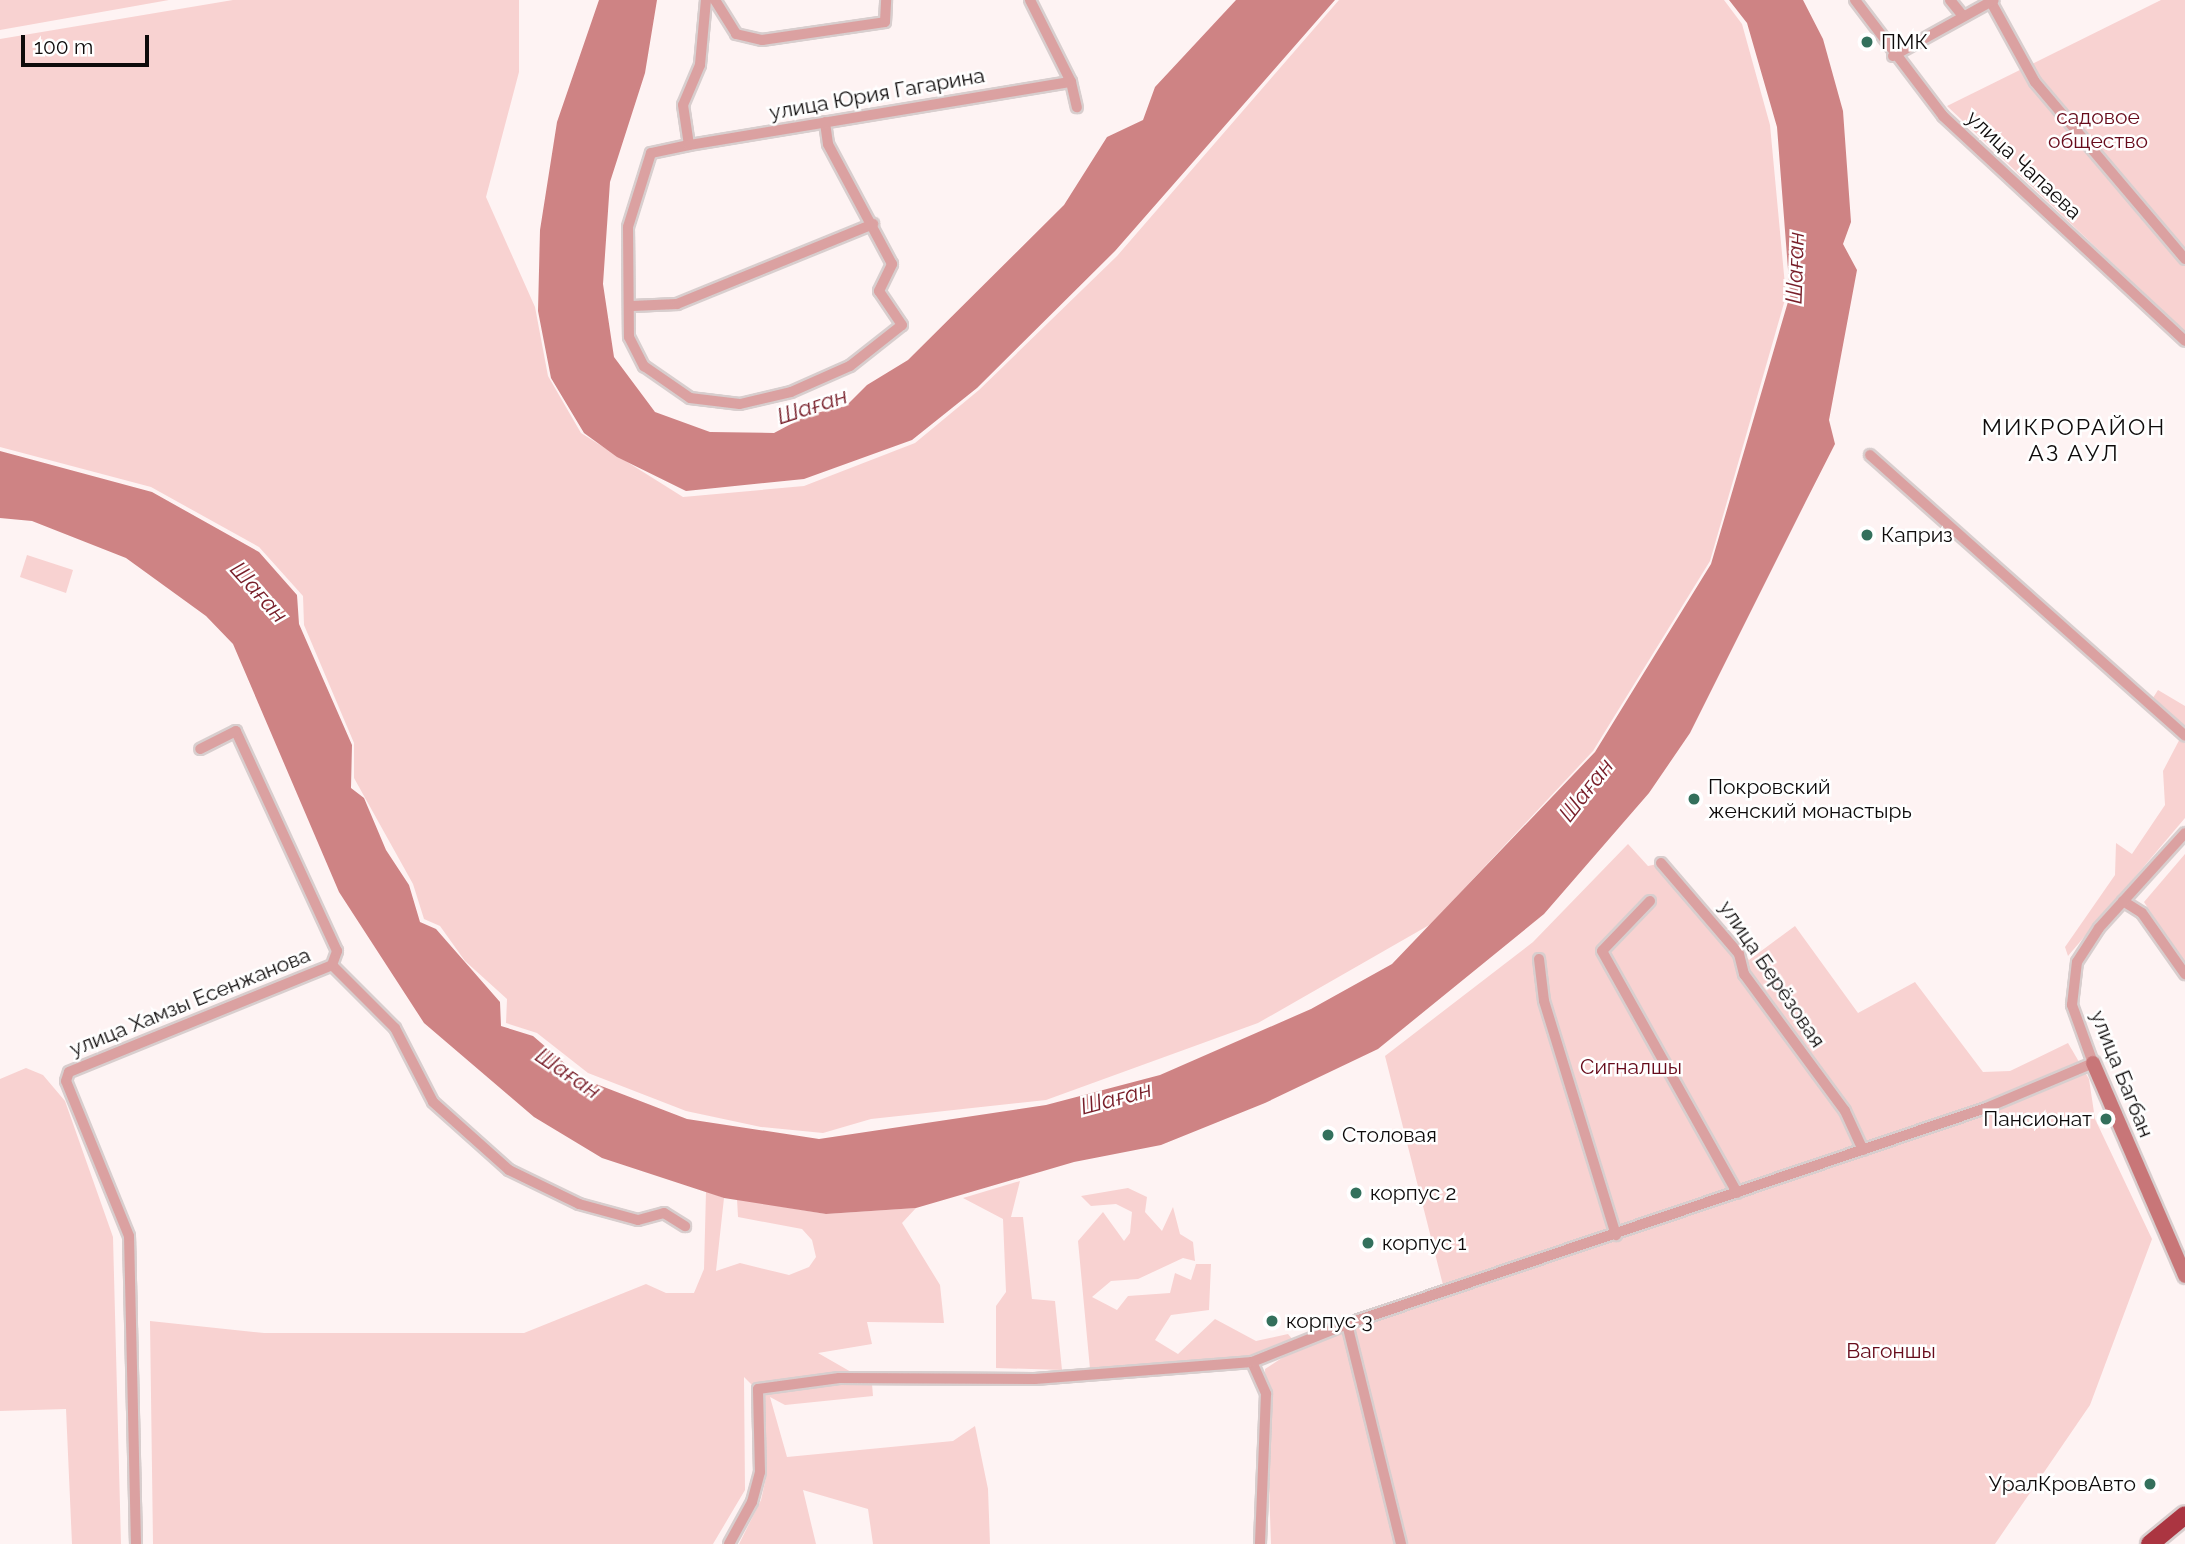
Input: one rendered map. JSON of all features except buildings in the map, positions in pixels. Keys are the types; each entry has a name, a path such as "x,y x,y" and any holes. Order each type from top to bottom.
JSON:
{"highway":[{"path":"2150,1544 2185,1516"},
{"path":"2169,1544 2185,1532"}],"street":[{"path":"689,145 683,105 700,65 706,0"},
{"path":"715,0 736,34 762,40 886,22 886,0"},
{"path":"1030,0 1071,82 1077,107"},
{"name":"улица Чапаева","path":"1855,0 1893,56 1943,116 2185,341"},
{"path":"1950,0 1962,15"},
{"path":"1893,56 1962,15 1992,1 2035,82 2185,259"},
{"name":"улица Юрия Гагарина","path":"632,306 628,227 651,153 1071,82"},
{"path":"825,122 828,144 873,224 892,264 879,291 902,325 850,366 790,392 740,404 690,398 644,366 629,337 632,306 677,304 873,224"},
{"path":"1870,455 2185,736"},
{"name":"улица Хамзы Есенжанова","path":"136,1544 129,1236 66,1081 69,1072 332,965 337,951 236,731 200,749"},
{"name":"улица Багбан","path":"2185,833 2123,901 2082,953 2070,986 2093,1063 2185,1276"},
{"name":"улица Берёзовая","path":"1661,863 1739,954 1744,974 1844,1111 1863,1150"},
{"path":"1650,901 1602,951 1737,1193"},
{"path":"2123,901 2142,913 2185,974"},
{"path":"1539,959 1544,1000 1616,1236"},
{"path":"332,965 395,1028 433,1102 509,1170 579,1204 638,1220 664,1213 685,1226"},
{"path":"729,1544 752,1502 761,1472 758,1389 839,1378 1035,1379 1252,1362 1347,1324 1616,1236 1863,1150 2093,1063"},
{"path":"1347,1324 1401,1544"},
{"path":"1252,1362 1266,1394 1260,1544"}],"green space":[{"path":"0,0 169,0 0,30"},
{"path":"233,0 519,0 519,72 486,197 535,307 548,376 581,433 683,497 804,486 915,443 979,390 1117,256 1339,0 1724,0 1742,24 1770,125 1786,296 1710,561 1593,751 1431,924 1258,1023 1046,1100 871,1119 823,1133 761,1127 686,1111 588,1073 537,1033 506,1023 507,999 465,961 440,926 424,919 413,884 354,778 354,743 304,625 303,596 259,547 151,487 0,447 0,39"},
{"name":"садовое общество","path":"2161,0 2185,0 2185,332 1947,106"},
{"path":"27,555 73,570 66,593 20,577"},
{"path":"2158,690 2185,706 2185,729 2151,701"},
{"path":"2185,729 2185,818 2068,956 2065,947 2115,875 2116,843 2132,854 2165,805 2163,771"},
{"name":"Вагоншы","path":"1628,844 1648,866 1667,862 1749,960 1795,926 1858,1013 1915,982 1983,1072 2010,1071 2068,1043 2089,1079 2095,1119 2152,1239 2090,1405 1995,1544 1271,1544 1265,1369 1302,1345 1446,1297 1385,1056 1533,942"},
{"path":"2185,854 2185,965 2144,902"},
{"path":"26,1068 43,1075 65,1101 113,1237 121,1544 72,1544 66,1409 0,1411 0,1079"},
{"path":"1020,1181 1011,1217 1023,1217 1032,1299 1055,1301 1062,1370 996,1368 996,1306 1006,1292 1003,1219 963,1198"},
{"path":"1128,1188 1147,1197 1145,1212 1162,1231 1173,1207 1180,1234 1193,1242 1195,1261 1183,1258 1138,1279 1111,1281 1092,1297 1117,1310 1128,1296 1170,1293 1175,1273 1191,1280 1196,1264 1211,1264 1209,1310 1171,1315 1155,1340 1178,1354 1215,1319 1256,1341 1288,1334 1293,1340 1227,1364 1090,1369 1078,1241 1103,1212 1124,1241 1130,1233 1132,1212 1116,1204 1091,1206 1081,1196"},
{"path":"706,1191 724,1198 716,1271 740,1263 789,1275 809,1267 816,1257 812,1240 802,1229 738,1217 737,1199 826,1214 916,1208 902,1223 940,1285 944,1323 867,1322 872,1344 818,1353 872,1384 873,1396 785,1405 770,1397 787,1457 953,1441 975,1426 988,1489 990,1544 873,1544 868,1509 803,1490 816,1544 739,1544 761,1500 767,1473 764,1397 744,1377 745,1490 713,1544 153,1544 150,1321 264,1333 524,1333 646,1284 666,1293 694,1293 704,1269"}],"water":[{"path":"599,0 657,0 645,73 610,182 603,284 614,357 655,412 710,432 774,433 808,415 846,406 867,385 908,360 1064,205 1107,137 1143,120 1155,87 1236,0 1335,0 1115,251 977,388 912,440 804,479 686,491 617,457 584,433 551,378 538,311 540,230 557,122"},
{"name":"Шаған","path":"1729,0 1803,0 1823,39 1843,111 1851,222 1843,244 1857,270 1829,420 1835,444 1690,733 1649,793 1544,914 1378,1049 1265,1103 1161,1145 1074,1162 916,1208 826,1214 724,1198 602,1158 534,1117 424,1023 339,892 233,644 206,616 126,558 32,521 0,518 0,451 152,492 259,552 297,595 299,624 352,745 351,788 364,798 386,850 409,885 420,922 436,929 500,1002 501,1026 533,1036 583,1079 687,1119 819,1139 1046,1105 1160,1075 1311,1009 1392,964 1595,752 1711,564 1790,295 1777,127 1747,23"}],"place":[{"name":"ПМК","path":"1867,42"},
{"name":"Каприз","path":"1867,535"},
{"name":"Покровский женский монастырь","path":"1694,799"},
{"name":"Пансионат","path":"2106,1119"},
{"name":"Столовая","path":"1328,1135"},
{"name":"корпус 2","path":"1356,1193"},
{"name":"корпус 1","path":"1368,1243"},
{"name":"корпус 3","path":"1272,1321"},
{"name":"УралКровАвто","path":"2150,1484"}],"district":[{"name":"МИКРОРАЙОН АЗ АУЛ","path":"2074,440"}],"park label":[{"name":"Сигналшы","path":"1631,1067"}]}
